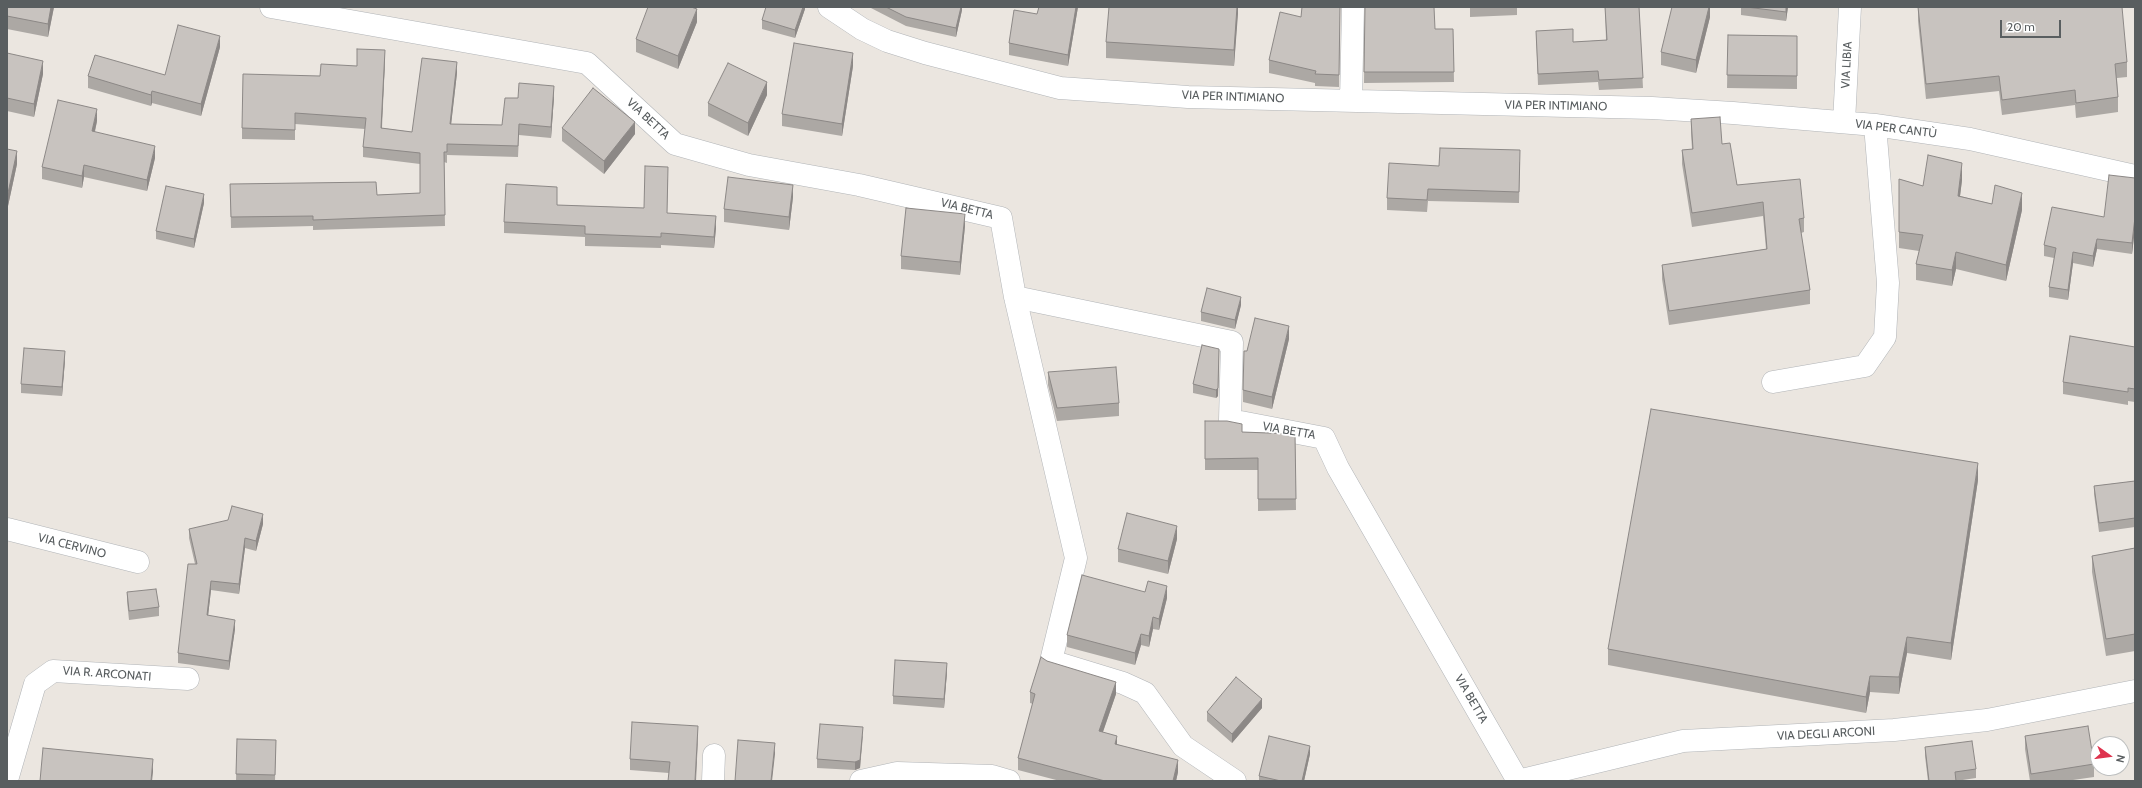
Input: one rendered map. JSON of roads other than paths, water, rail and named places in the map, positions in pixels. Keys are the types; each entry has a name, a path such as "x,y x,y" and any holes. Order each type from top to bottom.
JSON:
{"street":[{"name":"VIA BETTA","path":"271,7 587,63 675,144 749,165 859,185 1001,218 1015,297 1076,558 1051,661 1123,683 1145,693 1184,746 1235,781"},
{"name":"VIA PER INTIMIANO","path":"828,7 862,29 887,41 925,53 1060,88 1188,97 1652,108"},
{"path":"1351,101 1353,7"},
{"name":"VIA LIBIA","path":"1844,122 1850,7"},
{"name":"VIA PER CANTÙ","path":"1652,108 1875,125 1970,139 2135,176"},
{"path":"1773,382 1865,366 1885,337 1888,283 1875,125"},
{"name":"VIA BETTA","path":"1015,297 1232,342 1230,420 1324,438 1338,468 1518,781"},
{"name":"VIA CERVINO","path":"7,530 138,562"},
{"name":"VIA R. ARCONATI","path":"7,780 35,684 53,670 188,679"},
{"name":"VIA DEGLI ARCONI","path":"1518,781 1683,741 1894,730 1988,720 2135,691"},
{"path":"713,781 714,755"},
{"path":"861,781 897,777 992,776 1009,781"}]}
